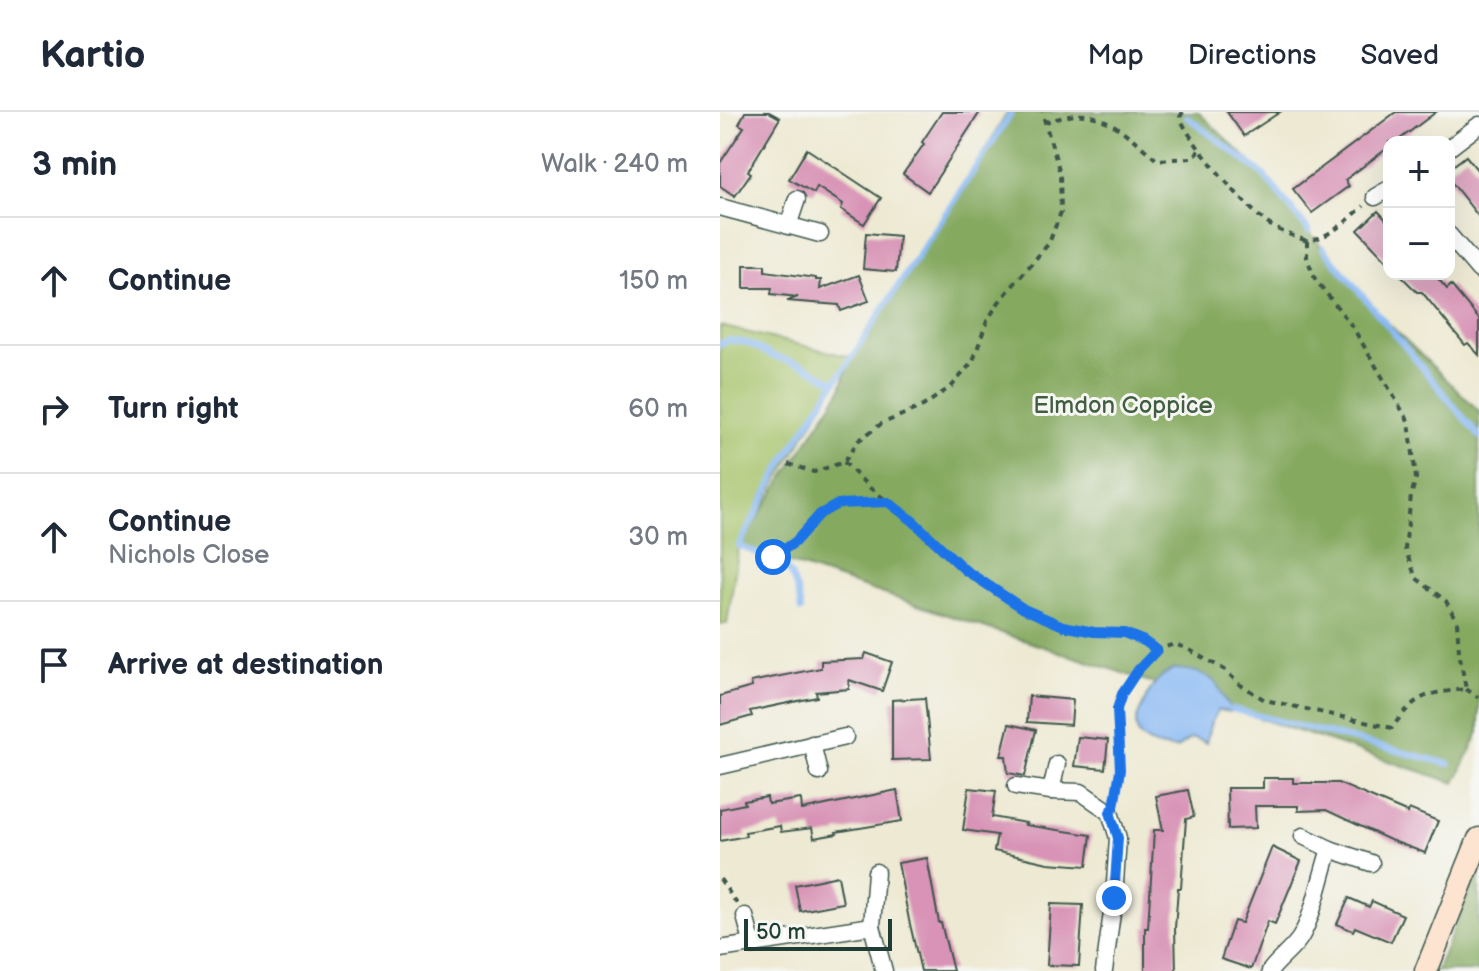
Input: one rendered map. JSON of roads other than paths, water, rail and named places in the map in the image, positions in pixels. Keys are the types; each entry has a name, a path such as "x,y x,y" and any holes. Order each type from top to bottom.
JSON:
{"street":[{"path":"1455,143 1479,125"},
{"path":"788,226 797,199"},
{"path":"720,207 820,234"},
{"path":"1455,242 1479,270"},
{"path":"720,766 845,737"},
{"path":"812,744 819,772"},
{"path":"1051,791 1057,764"},
{"path":"1016,786 1081,792 1110,812 1118,838 1104,971"},
{"path":"1303,836 1371,863"},
{"path":"1426,971 1479,839"},
{"path":"1270,971 1298,941 1305,927 1330,849"},
{"path":"876,872 872,926 884,971"},
{"path":"745,916 753,946"},
{"path":"720,949 872,926"}],"water":[{"path":"1174,669 1192,671 1210,678 1232,709 1230,712 1218,710 1206,743 1192,739 1176,748 1164,747 1145,740 1137,730 1137,718 1150,690 1160,678"}],"waterway":[{"path":"801,610 794,582 783,566 739,546 785,459 1012,112"},
{"path":"1187,117 1263,174 1309,231"},
{"path":"1323,248 1479,436"},
{"path":"720,344 729,340 748,343 772,356 803,365 835,382"},
{"path":"1232,709 1449,764"}],"park label":[{"name":"Elmdon Coppice","path":"1123,405"}]}
